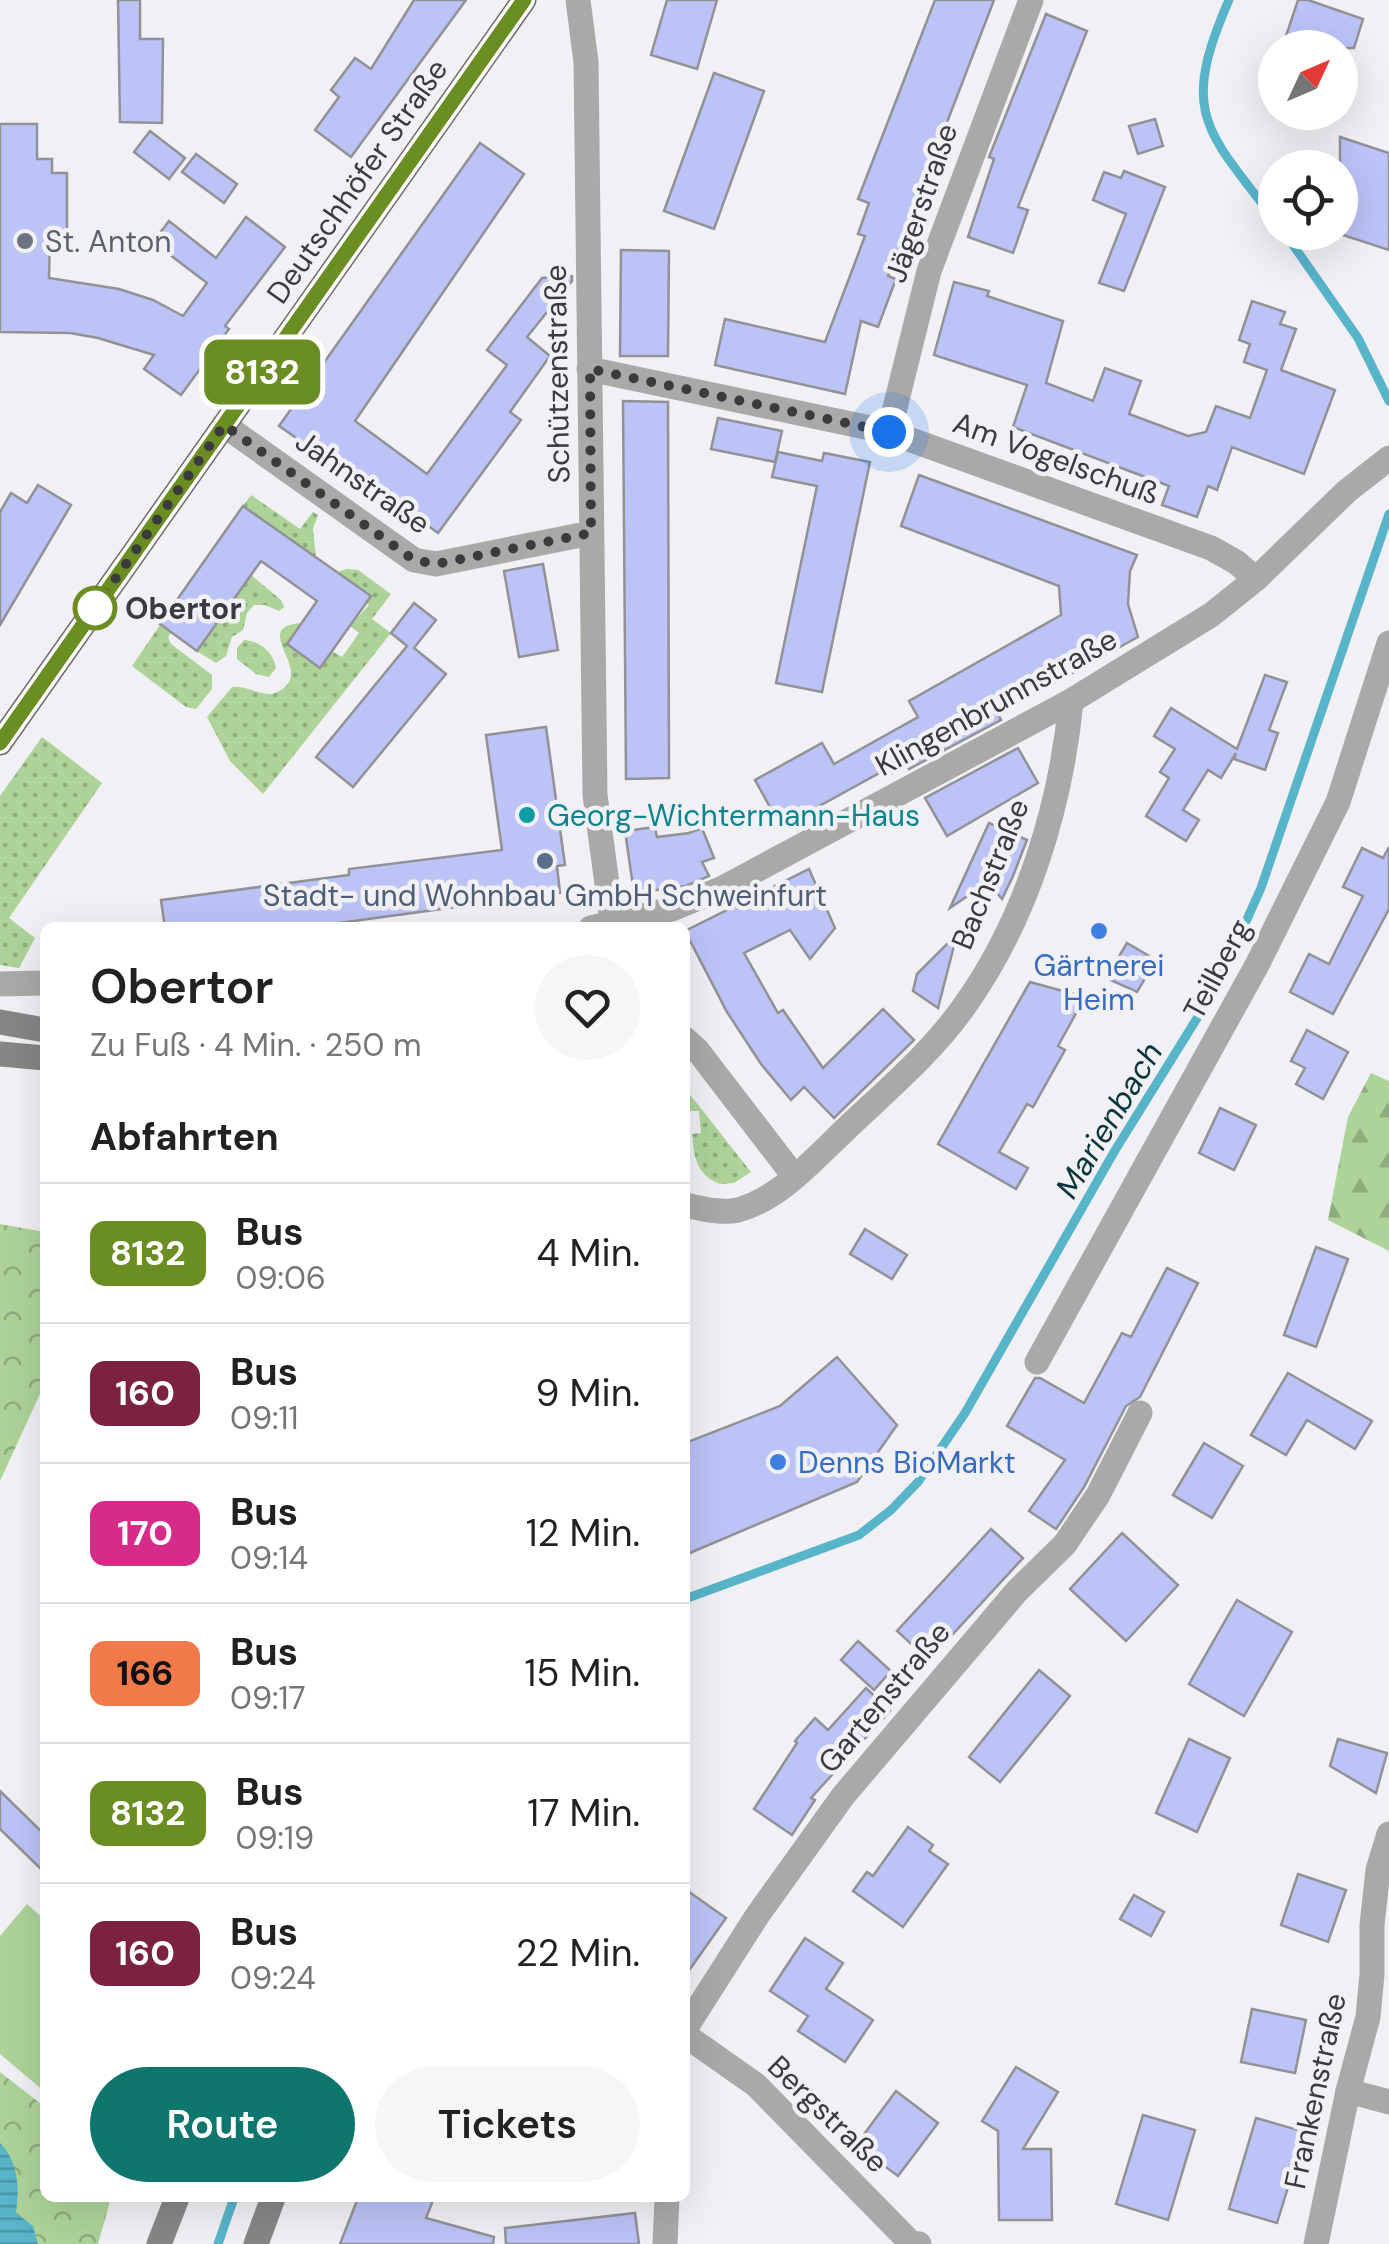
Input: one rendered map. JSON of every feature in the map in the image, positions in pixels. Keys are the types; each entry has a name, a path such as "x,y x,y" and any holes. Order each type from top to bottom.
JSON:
{"main road":[{"name":"Deutschhöfer Straße","path":"0,743 524,0"},
{"path":"0,1022 40,1029"},
{"path":"0,1054 40,1058"},
{"path":"159,2244 175,2202"},
{"path":"256,2244 272,2202"}],"street":[{"name":"Schützenstraße","path":"578,0 586,62 595,795 606,922"},
{"name":"Jägerstraße","path":"889,432 929,271 1031,0"},
{"name":"Am Vogelschuß","path":"590,369 889,432 1211,548 1256,579"},
{"name":"Jahnstraße","path":"224,425 414,560 436,564 591,533"},
{"name":"Klingenbrunnstraße","path":"624,922 672,909 723,888 1071,701 1210,616 1389,458"},
{"name":"Teilberg","path":"1036,1362 1230,1014 1338,802 1389,643"},
{"name":"Bachstraße","path":"690,1206 736,1211 758,1202 794,1176 908,1071 961,1011 1003,941 1028,882 1056,798 1071,701"},
{"path":"0,984 40,983"},
{"path":"690,1044 794,1176"},
{"name":"Gartenstraße","path":"690,2024 757,1916 843,1796 1005,1604 1065,1544 1098,1495 1140,1413"},
{"name":"Frankenstraße","path":"1316,2244 1368,2017 1378,1870 1389,1834"},
{"name":"Bergstraße","path":"690,2036 756,2085 911,2243 919,2244"},
{"path":"1348,2091 1389,2102"},
{"path":"665,2244 667,2202"}],"green space":[{"path":"251,495 300,529 313,512 318,515 313,529 316,557 243,506"},
{"path":"358,570 391,594 372,619 391,633 263,794 230,761 207,717 232,687 272,694 285,687 291,677 280,639 287,626 301,623 287,644 320,667 332,651 342,657 359,633 350,626 369,605 366,603 370,596 337,572"},
{"path":"251,575 284,607 279,611 254,605 247,613 243,630 232,637 226,656 216,663 197,651"},
{"path":"160,625 171,633 171,644 212,675 212,689 196,709 186,707 132,666"},
{"path":"244,640 269,652 276,668 269,677 256,674 237,659 237,648"},
{"path":"42,737 102,783 9,918 35,938 19,968 0,965 0,796"},
{"path":"1371,1073 1389,1081 1389,1251 1328,1220 1348,1117"},
{"path":"690,1095 751,1172 734,1183 720,1184 706,1175 698,1164 692,1134 701,1133 699,1111 690,1111"},
{"path":"0,1224 40,1231 40,1394 0,1481"},
{"path":"27,1904 40,1916 40,2088 0,2054 0,1936"},
{"path":"0,2072 40,2103 40,2202 110,2202 98,2244 0,2244"}],"water":[{"path":"0,2143 11,2158 16,2175 16,2213 33,2226 38,2244 0,2244"}],"building":[{"path":"118,0 140,0 140,39 163,39 162,123 120,122"},
{"path":"414,0 466,0 351,157 315,130 339,97 331,90 355,58 371,69"},
{"path":"667,0 717,0 697,69 651,55"},
{"path":"935,0 994,0 888,276 896,279 878,327 861,321 845,394 715,365 725,319 825,342 865,236 858,234 869,203 858,199"},
{"path":"1298,0 1363,19 1358,35 1358,30 1288,30"},
{"path":"1046,14 1087,31 1018,207 1028,210 1013,253 968,237 994,159 989,157"},
{"path":"714,73 764,91 714,229 664,211"},
{"path":"1155,119 1163,146 1138,154 1129,126"},
{"name":"St. Anton","path":"0,124 37,124 37,159 52,159 52,173 67,173 67,235 50,236 49,278 119,289 153,300 183,316 207,283 153,242 169,221 216,258 246,217 285,247 225,326 229,329 181,395 144,369 154,355 70,333 0,332"},
{"path":"150,131 185,158 169,179 134,152"},
{"path":"1340,137 1389,153 1389,250 1358,240 1358,150 1340,150"},
{"path":"480,143 524,174 355,421 427,474 507,365 487,350 542,278 572,276 572,281 527,337 550,356 510,412 521,420 438,533 332,455 328,460 279,426"},
{"path":"196,154 237,184 224,203 182,172"},
{"path":"1124,171 1165,187 1124,291 1099,283 1126,214 1093,200 1104,172 1121,178"},
{"path":"621,250 669,251 668,356 620,356"},
{"path":"954,282 989,291 987,296 1063,321 1046,383 1093,401 1105,368 1141,381 1129,414 1188,436 1206,432 1216,406 1250,418 1267,370 1244,362 1250,344 1239,340 1252,301 1285,312 1280,324 1296,329 1281,370 1335,390 1304,474 1232,447 1217,490 1208,486 1197,517 1162,505 1169,486 1013,427 1027,385 934,355"},
{"path":"623,401 668,402 669,778 626,779"},
{"path":"718,418 782,431 775,462 711,449"},
{"path":"778,452 822,461 824,453 870,462 822,692 776,683 817,486 772,477"},
{"path":"919,475 1137,555 1130,571 1128,604 1138,637 998,714 1001,720 909,769 907,765 888,775 885,770 781,827 755,780 822,743 834,764 918,717 909,701 1061,615 1059,586 901,526"},
{"path":"38,485 71,505 0,625 0,512 11,493 27,503"},
{"path":"243,506 371,596 320,668 287,644 317,601 261,561 197,651 160,624"},
{"path":"543,564 558,650 519,657 504,571"},
{"path":"414,603 436,620 414,648 446,674 353,787 316,757 407,646 391,633"},
{"path":"1265,675 1287,682 1269,730 1278,733 1265,770 1234,759 1236,753 1221,778 1208,770 1183,810 1199,820 1186,841 1146,816 1169,778 1160,772 1175,749 1154,736 1171,708 1237,749"},
{"path":"546,727 565,865 557,866 560,893 346,922 164,922 161,900 349,875 349,869 502,850 486,735"},
{"path":"1018,748 1038,783 947,836 925,798"},
{"path":"989,823 1027,840 1013,876 1002,899 988,882 950,908"},
{"path":"655,827 657,837 702,828 714,858 702,862 709,876 686,886 634,893 625,831"},
{"path":"1389,847 1389,909 1333,1014 1290,992 1309,954 1329,964 1363,896 1343,887 1362,848 1383,858"},
{"path":"809,869 835,928 810,959 790,930 744,953 778,1013 783,1010 823,1068 883,1009 914,1040 834,1118 804,1087 791,1100 761,1064 727,1012 690,941 690,928"},
{"path":"957,934 938,1008 913,991 917,974"},
{"path":"1127,943 1156,960 1137,992 1106,978"},
{"path":"1030,982 1085,997 1058,1046 1065,1050 1033,1107 1027,1104 999,1152 1028,1168 1016,1189 938,1144"},
{"path":"1307,1030 1348,1052 1323,1099 1296,1084 1305,1068 1291,1061"},
{"path":"1220,1108 1256,1125 1234,1170 1199,1153"},
{"path":"865,1229 907,1255 892,1279 850,1254"},
{"path":"1316,1247 1348,1259 1316,1347 1284,1335"},
{"path":"1167,1268 1198,1283 1140,1397 1126,1406 1084,1487 1056,1529 1029,1511 1065,1460 1007,1426 1035,1378 1084,1403 1122,1333 1131,1337"},
{"name":"Denns BioMarkt","path":"837,1357 897,1425 857,1482 690,1553 690,1441 780,1406"},
{"path":"1288,1373 1372,1421 1355,1449 1307,1420 1286,1455 1251,1435"},
{"path":"1204,1443 1243,1466 1212,1518 1173,1495"},
{"path":"991,1529 1023,1558 929,1660 897,1631"},
{"path":"1122,1533 1178,1585 1126,1641 1070,1589"},
{"path":"1237,1600 1292,1632 1244,1716 1189,1684"},
{"path":"858,1641 891,1671 874,1690 841,1660"},
{"path":"1039,1670 1070,1696 1000,1782 969,1757"},
{"path":"866,1688 890,1711 811,1798 815,1800 792,1835 754,1809 795,1741 815,1718 828,1730"},
{"path":"1189,1739 1230,1758 1197,1832 1156,1813"},
{"path":"1338,1739 1387,1753 1376,1793 1330,1766"},
{"path":"0,1791 40,1830 40,1868 0,1829"},
{"path":"908,1827 933,1845 929,1851 948,1864 903,1927 853,1891 867,1872 873,1876"},
{"path":"1298,1874 1346,1890 1328,1942 1281,1925"},
{"path":"690,1893 726,1918 690,1969"},
{"path":"1134,1895 1164,1912 1151,1936 1120,1919"},
{"path":"805,1938 843,1963 826,1989 873,2020 845,2062 798,2031 808,2016 770,1991"},
{"path":"1252,2009 1306,2020 1295,2073 1241,2062"},
{"path":"1016,2067 1058,2092 1023,2149 1051,2149 1052,2220 999,2220 998,2131 982,2121"},
{"path":"896,2091 938,2123 898,2176 856,2145"},
{"path":"1143,2115 1195,2130 1168,2220 1116,2204"},
{"path":"1256,2118 1305,2132 1277,2223 1229,2209"},
{"path":"356,2202 432,2202 426,2218 494,2237 493,2244 340,2244"},
{"path":"635,2213 639,2244 506,2244 505,2228"}],"waterway":[{"name":"Marienbach","path":"1229,0 1205,70 1203,96 1207,119 1217,141 1258,198"},
{"name":"Marienbach","path":"1297,250 1358,338 1389,401"},
{"name":"Marienbach","path":"690,1597 859,1535 918,1482 965,1413 1114,1152 1217,986 1261,888 1389,514"},
{"name":"Marienbach","path":"218,2244 233,2202"}],"bus line":[{"name":"8132","path":"0,743 524,0"}],"place":[{"name":"St. Anton","path":"25,241"},
{"name":"Obertor","path":"95,608"},
{"name":"Georg-Wichtermann-Haus","path":"527,815"},
{"name":"Stadt- und Wohnbau GmbH Schweinfurt","path":"545,861"},
{"name":"Gärtnerei Heim","path":"1099,931"},
{"name":"Denns BioMarkt","path":"778,1462"}],"route":[{"path":"95,608 224,425 414,560 436,564 591,533 590,369 889,432"}]}
